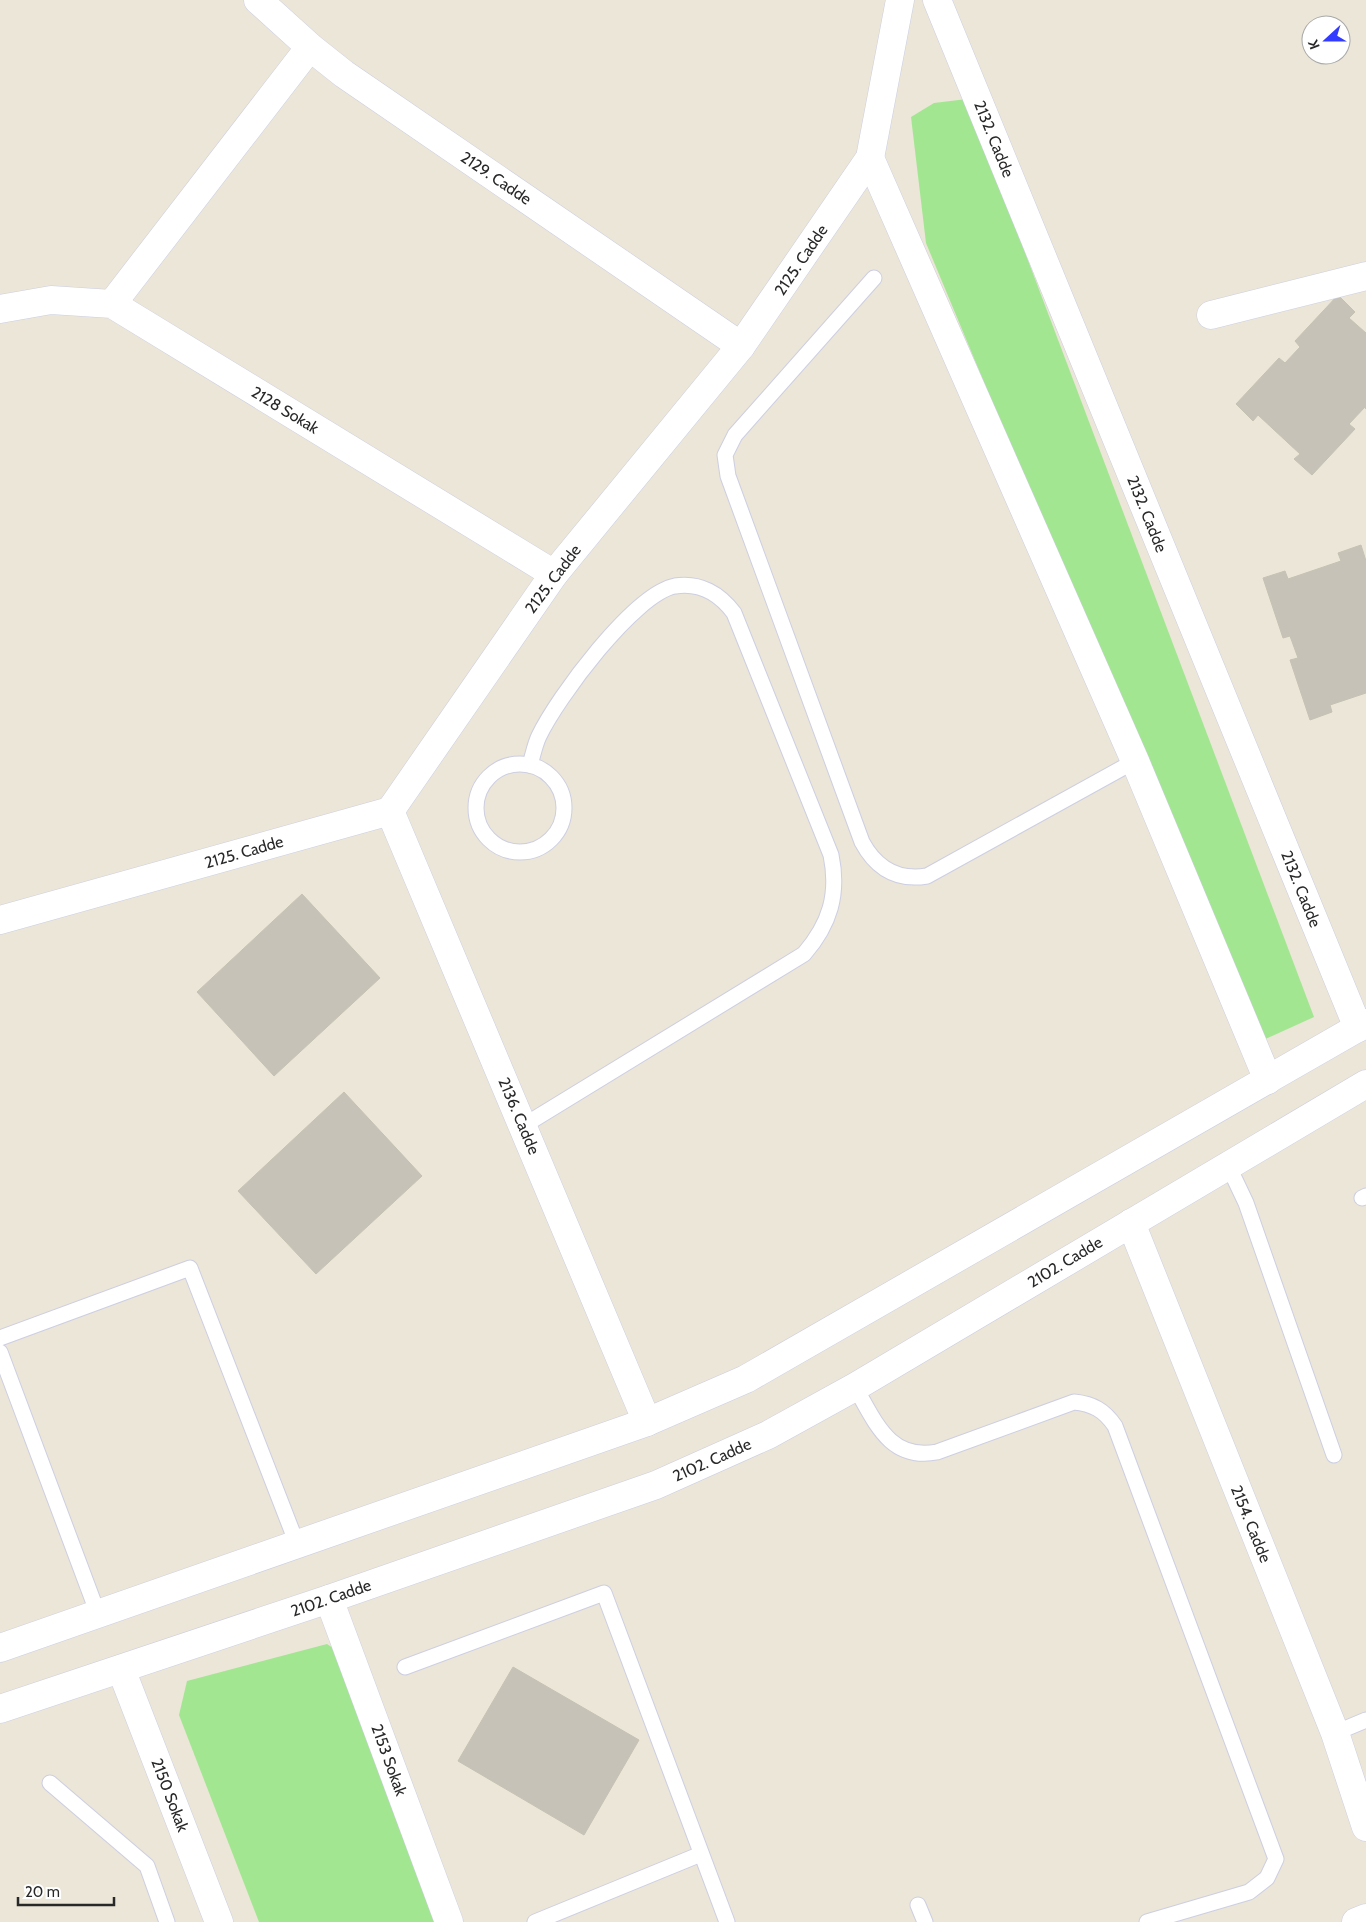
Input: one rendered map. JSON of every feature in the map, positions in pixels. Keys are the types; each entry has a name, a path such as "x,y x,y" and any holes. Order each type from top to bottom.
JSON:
{"street":[{"name":"2129. Cadde","path":"258,0 310,47 344,74 742,346"},
{"name":"2125. Cadde","path":"0,920 390,812 554,574 742,346 870,158 900,0"},
{"name":"2132. Cadde","path":"937,0 1362,1026"},
{"path":"112,304 310,47"},
{"path":"870,158 1135,761 1268,1080"},
{"path":"1211,315 1366,276"},
{"name":"2128 Sokak","path":"0,310 51,300 112,304 554,574"},
{"name":"2136. Cadde","path":"390,812 647,1422"},
{"path":"0,1648 647,1422 746,1379 1362,1026"},
{"name":"2102. Cadde","path":"0,1709 329,1599 656,1485 768,1435 855,1386 1366,1084"},
{"name":"2154. Cadde","path":"1131,1223 1335,1733 1366,1827"},
{"name":"2153 Sokak","path":"329,1599 449,1922"},
{"name":"2150 Sokak","path":"121,1669 219,1922"},
{"path":"1356,1922 1366,1918"}],"lane":[{"path":"874,278 735,435 725,455 728,476 864,847 875,862 895,874 916,878 927,876 1135,761"},
{"path":"523,1126 804,954 824,927 831,911 835,874 831,855 734,613 722,598 705,588 690,585 675,586 661,591 639,607 600,648 552,714 538,736 530,764"},
{"path":"510,764 530,764 547,773 560,789 564,808 560,828 548,843 530,852 510,852 492,844 479,828 475,809 479,789 492,773 510,764"},
{"path":"1228,1165 1246,1203 1334,1455"},
{"path":"0,1338 190,1268 297,1544"},
{"path":"0,1352 98,1614"},
{"path":"855,1386 884,1435 903,1450 915,1454 937,1452 1074,1402 1088,1403 1100,1409 1115,1426 1276,1859 1268,1878 1249,1892 1147,1922"},
{"path":"405,1667 604,1593 727,1922"},
{"path":"1335,1733 1366,1720"},
{"path":"50,1783 147,1866 168,1922"},
{"path":"535,1922 702,1854"},
{"path":"918,1906 925,1922"}],"green space":[{"path":"967,99 1314,1017 1259,1042 926,243 911,117 934,103"},
{"path":"327,1644 349,1659 441,1922 259,1922 179,1715 187,1681"}],"building":[{"path":"1338,295 1355,312 1349,318 1366,333 1366,409 1365,407 1349,424 1355,429 1312,475 1294,459 1300,454 1258,415 1253,421 1236,404 1279,358 1285,363 1300,347 1295,341"},
{"path":"1361,545 1366,561 1366,693 1330,705 1332,712 1310,720 1290,660 1298,658 1290,636 1283,638 1263,578 1285,571 1288,579 1341,561 1338,553"},
{"path":"302,894 380,978 274,1076 197,992"},
{"path":"344,1092 422,1176 316,1274 238,1191"},
{"path":"513,1667 639,1740 584,1835 458,1761"}]}
